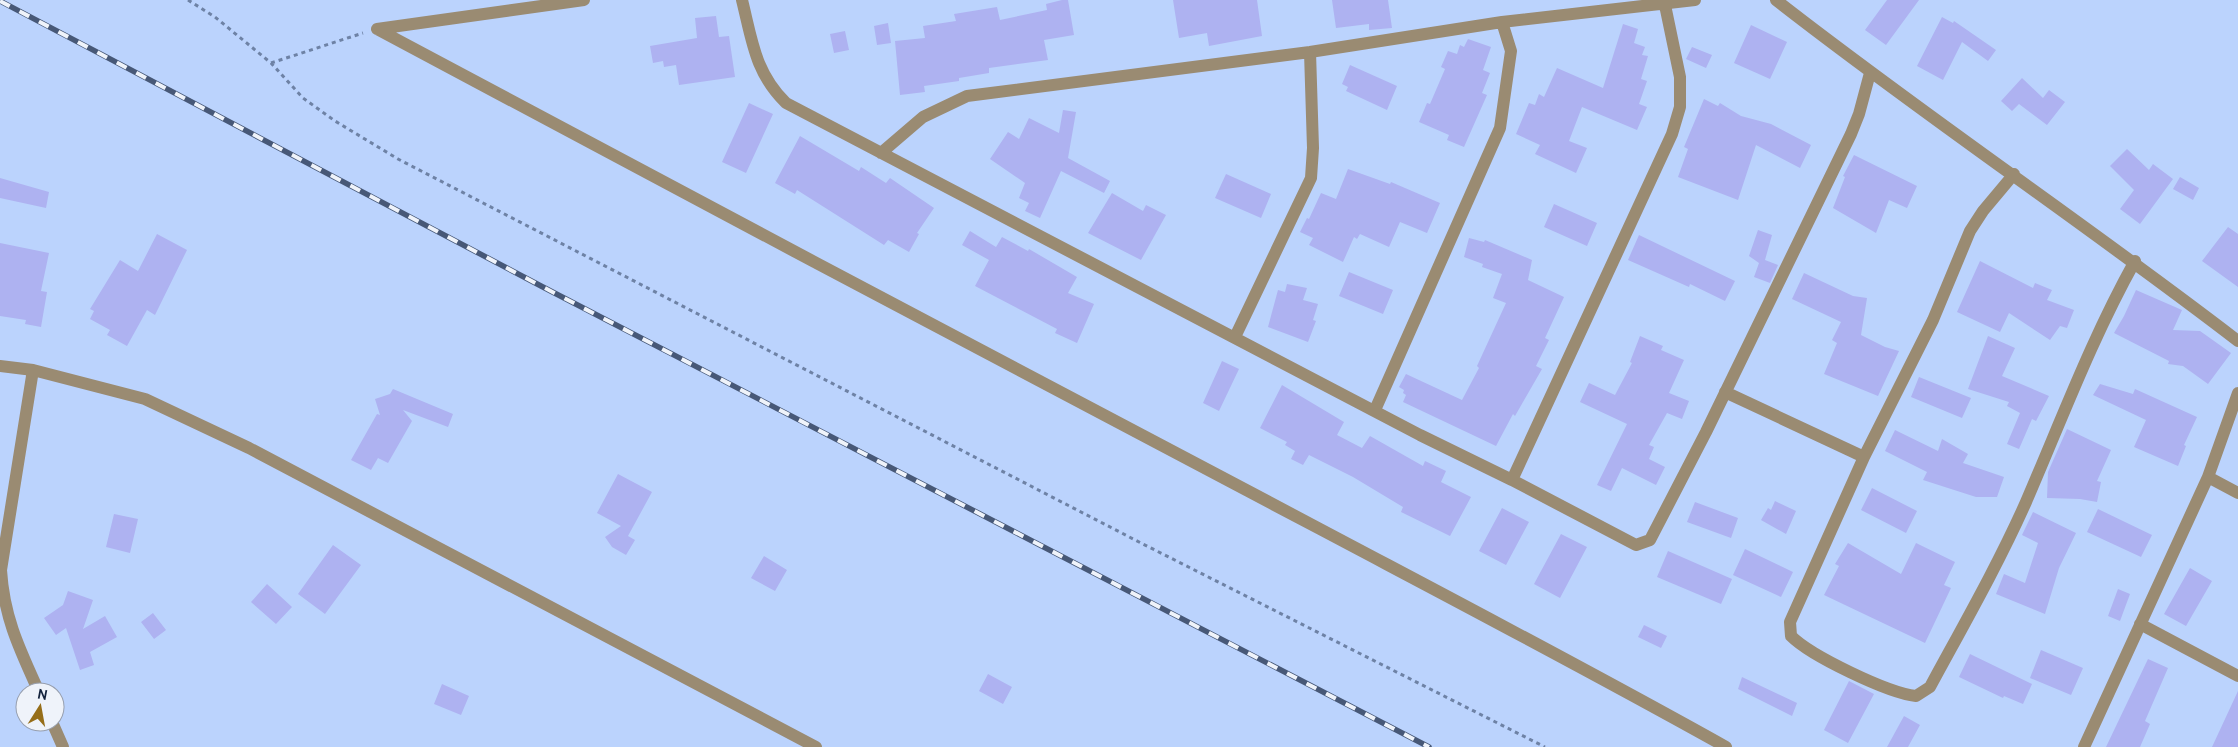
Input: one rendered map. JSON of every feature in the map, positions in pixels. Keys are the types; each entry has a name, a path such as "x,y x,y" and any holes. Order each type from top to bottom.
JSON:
{"street":[{"path":"377,29 584,0"},
{"path":"742,0 760,70 771,88 786,103 1636,545 1650,540 1725,392 1851,134 1859,114 1870,73"},
{"path":"881,153 923,117 967,96 1310,52 1502,22 1666,5 1695,0"},
{"path":"1776,0 1870,73 2135,262 2238,341"},
{"path":"1512,480 1672,134 1680,107 1680,77 1666,5"},
{"path":"1375,410 1500,128 1511,51 1502,22"},
{"path":"377,29 644,174 968,341 1590,670 1726,747"},
{"path":"1235,337 1311,178 1314,148 1310,52"},
{"path":"2014,174 1983,211 1970,231 1933,320 1864,457 1790,622 1791,636 1799,645 1894,690 1916,696 1930,687 2004,547 2093,342 2135,262"},
{"path":"0,366 33,370 145,399 249,448 816,747"},
{"path":"33,370 1,570 3,599 11,629 35,682"},
{"path":"1725,392 1864,457"},
{"path":"2084,747 2208,477 2238,393"},
{"path":"2208,477 2238,493"},
{"path":"2140,624 2238,676"},
{"path":"56,732 63,747"}],"path":[{"path":"188,0 215,17 271,63 303,98 335,121 398,159 1141,543 1545,747"},
{"path":"271,63 377,29"}],"building":[{"path":"1068,0 1074,35 1044,40 1048,60 989,68 989,73 959,78 959,81 924,86 925,92 900,95 895,41 925,38 923,26 956,21 954,14 997,7 1000,20 1047,10 1046,4"},
{"path":"1173,0 1257,0 1262,36 1209,46 1207,33 1179,38"},
{"path":"1332,0 1388,0 1392,28 1369,30 1369,24 1336,28"},
{"path":"1887,0 1919,0 1886,45 1865,30"},
{"path":"716,16 719,37 729,36 735,77 679,85 676,65 664,67 663,61 653,63 650,46 697,38 695,18"},
{"path":"1942,17 1953,23 1954,21 1996,50 1988,61 1962,42 1943,80 1917,66"},
{"path":"888,23 891,43 877,45 874,26"},
{"path":"1623,24 1638,29 1634,43 1645,47 1642,55 1648,56 1641,79 1647,81 1639,104 1647,107 1637,130 1582,107 1569,141 1587,148 1576,173 1535,154 1540,145 1516,134 1529,103 1535,105 1539,94 1544,97 1557,68 1603,88"},
{"path":"1751,25 1787,42 1770,79 1734,63"},
{"path":"845,31 849,50 834,53 830,34"},
{"path":"1468,39 1491,47 1483,70 1490,73 1482,93 1487,95 1464,147 1447,140 1449,135 1419,122 1427,103 1430,104 1445,69 1441,67 1448,51 1457,54 1460,45 1464,47"},
{"path":"1692,47 1712,55 1706,68 1686,59"},
{"path":"1350,65 1397,86 1387,110 1346,91 1348,87 1342,84"},
{"path":"2022,78 2043,98 2049,90 2065,102 2047,125 2019,104 2012,111 2001,101"},
{"path":"1704,99 1718,106 1720,103 1741,116 1771,124 1811,145 1800,168 1756,145 1738,200 1678,177 1688,149 1684,147"},
{"path":"749,103 773,114 746,173 722,162"},
{"path":"1063,110 1076,112 1068,158 1110,181 1104,193 1061,171 1040,218 1025,211 1029,203 1019,198 1025,183 990,159 1008,132 1019,139 1029,118 1059,133"},
{"path":"800,136 859,171 861,167 886,183 890,178 934,208 917,233 919,234 909,252 888,240 884,245 797,190 795,194 775,183"},
{"path":"2127,149 2149,170 2153,164 2173,179 2140,224 2120,209 2134,190 2110,166"},
{"path":"1854,155 1917,186 1907,208 1889,200 1876,233 1833,208 1845,177 1843,176"},
{"path":"1348,169 1390,184 1391,182 1440,203 1427,233 1400,222 1389,247 1360,234 1357,239 1354,237 1343,262 1309,245 1313,238 1300,232 1307,218 1309,219 1321,193 1336,199"},
{"path":"1226,174 1271,194 1261,218 1215,198"},
{"path":"2180,177 2199,188 2193,200 2173,189"},
{"path":"0,178 49,192 46,208 0,198"},
{"path":"1112,193 1143,211 1146,205 1166,215 1141,260 1088,233"},
{"path":"1554,204 1597,223 1587,246 1544,227"},
{"path":"2228,227 2238,234 2238,287 2202,261"},
{"path":"1758,230 1772,235 1765,260 1778,265 1770,283 1754,277 1759,263 1749,256"},
{"path":"970,231 996,247 1002,237 1028,251 1029,249 1077,277 1068,293 1094,304 1077,343 1055,333 1057,329 975,286 989,260 962,245"},
{"path":"157,234 187,250 155,315 147,310 127,346 107,335 110,330 90,319 94,311 90,309 120,260 138,271"},
{"path":"1639,235 1735,281 1725,301 1690,284 1689,287 1628,260"},
{"path":"1469,238 1484,242 1485,240 1532,260 1528,280 1564,297 1545,338 1549,340 1536,366 1542,369 1515,416 1513,414 1496,446 1403,402 1406,395 1403,393 1404,390 1399,387 1406,374 1462,400 1479,368 1477,366 1506,303 1493,298 1502,274 1482,267 1483,264 1464,257"},
{"path":"0,243 49,253 41,291 47,292 41,327 25,324 26,320 0,316"},
{"path":"1980,261 2033,288 2035,283 2052,290 2047,300 2074,310 2067,328 2060,326 2050,340 2009,313 2000,332 1957,312"},
{"path":"1349,272 1393,290 1383,314 1339,296"},
{"path":"1804,273 1853,296 1867,298 1861,335 1885,347 1899,351 1878,396 1824,374 1837,343 1832,340 1841,322 1792,299"},
{"path":"1287,284 1307,288 1303,300 1318,304 1313,320 1316,321 1308,342 1268,327 1278,290 1285,292"},
{"path":"2136,290 2182,310 2173,330 2200,331 2231,353 2208,384 2183,366 2168,364 2169,361 2114,333"},
{"path":"1640,336 1663,346 1661,350 1684,360 1669,393 1689,401 1682,419 1667,413 1649,445 1654,447 1649,459 1665,467 1656,485 1622,468 1611,491 1597,485 1627,424 1580,402 1589,383 1615,395 1632,363 1630,362"},
{"path":"1988,336 2015,348 2002,376 2049,396 2036,421 2032,419 2019,449 2007,444 2020,413 2007,406 2009,402 1968,389"},
{"path":"1222,361 1239,369 1219,411 1203,403"},
{"path":"1919,377 1971,398 1962,418 1911,397"},
{"path":"2100,384 2133,394 2135,389 2197,417 2184,445 2186,446 2178,466 2134,447 2146,420 2093,395"},
{"path":"1282,385 1344,422 1337,435 1362,448 1370,436 1423,466 1425,461 1446,471 1441,482 1471,497 1450,536 1401,512 1403,507 1353,477 1309,455 1303,465 1291,459 1295,451 1285,445 1287,442 1260,428"},
{"path":"393,389 453,414 448,427 403,410 412,421 388,463 378,458 371,470 351,460 377,414 380,415 375,399 390,394"},
{"path":"2067,429 2111,450 2097,481 2101,482 2097,502 2080,499 2047,498 2048,472"},
{"path":"1895,430 1938,451 1942,439 1968,454 1963,463 2004,477 1997,497 1976,497 1923,480 1927,472 1885,451"},
{"path":"618,474 652,492 628,536 635,540 626,555 612,547 605,537 621,526 597,513"},
{"path":"1872,488 1917,511 1906,533 1861,510"},
{"path":"1775,501 1796,511 1786,534 1761,520 1768,508 1771,510"},
{"path":"1695,502 1738,518 1731,538 1687,522"},
{"path":"1502,508 1529,522 1506,565 1479,551"},
{"path":"2098,509 2152,535 2141,557 2087,532"},
{"path":"2033,512 2076,533 2059,568 2045,614 1996,594 2004,574 2025,583 2038,543 2022,535"},
{"path":"114,514 138,519 130,553 106,547"},
{"path":"1561,534 1587,547 1560,598 1534,584"},
{"path":"1848,543 1901,574 1916,543 1955,562 1944,585 1951,588 1925,643 1824,595 1839,566 1835,564"},
{"path":"333,545 361,565 325,614 298,594"},
{"path":"1745,549 1793,572 1781,597 1733,575"},
{"path":"1668,551 1732,579 1721,604 1657,577"},
{"path":"764,556 787,570 775,591 751,578"},
{"path":"2190,568 2212,581 2186,626 2164,614"},
{"path":"267,584 292,607 276,624 251,602"},
{"path":"2118,589 2130,594 2120,621 2108,616"},
{"path":"68,591 93,600 83,629 105,616 117,637 90,652 94,665 80,670 66,628 56,635 44,618 63,605"},
{"path":"153,613 166,630 154,639 141,622"},
{"path":"1644,625 1667,636 1661,648 1638,637"},
{"path":"2041,650 2083,668 2071,695 2030,678"},
{"path":"1970,654 2032,684 2023,704 2004,696 2003,698 1959,677"},
{"path":"2148,659 2168,668 2145,721 2150,724 2140,747 2106,747"},
{"path":"988,674 1012,687 1003,704 979,691"},
{"path":"1742,677 1797,703 1792,716 1738,689"},
{"path":"1849,681 1874,694 1848,743 1824,730"},
{"path":"442,684 469,696 461,715 434,704"},
{"path":"2238,691 2238,747 2212,747"},
{"path":"1904,716 1920,725 1908,747 1887,747"}],"railway":[{"path":"0,1 541,286 1429,747"}]}
